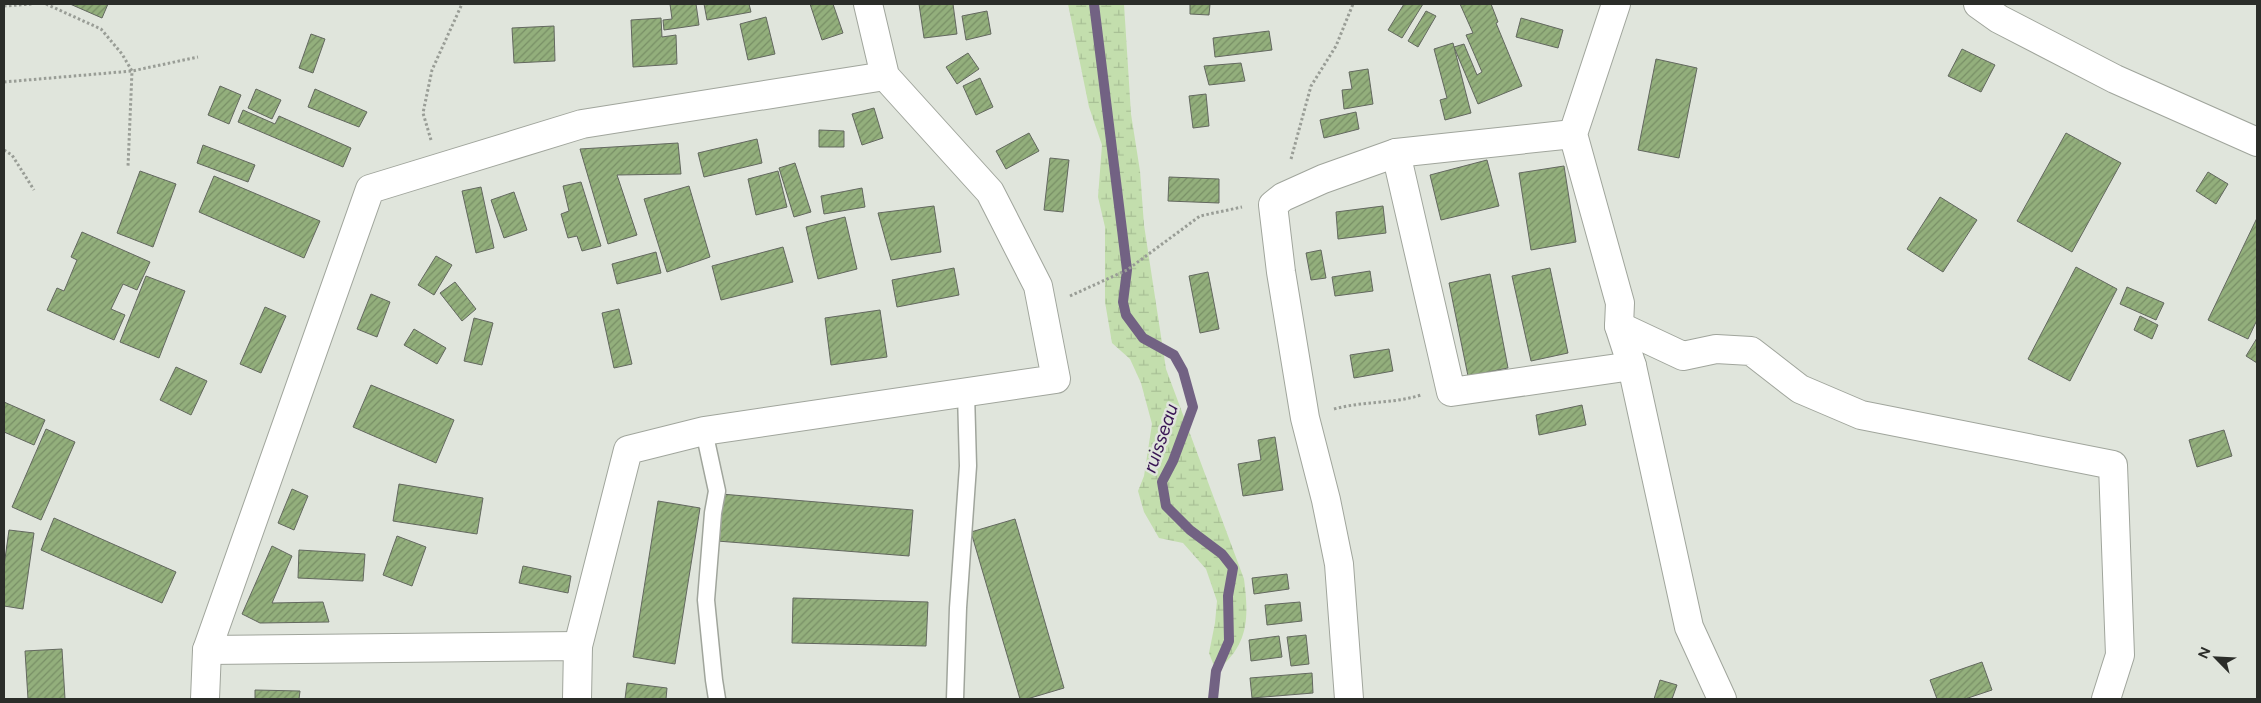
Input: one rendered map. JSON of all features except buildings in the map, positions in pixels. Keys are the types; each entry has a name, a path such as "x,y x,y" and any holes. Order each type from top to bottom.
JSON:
{"street":[{"path":"577,699 578,646 628,450 704,431 1056,379 1038,286 990,192 885,76 868,4"},
{"path":"1616,4 1572,134 1620,303 1619,326 1632,366 1689,627 1722,699"},
{"path":"1978,4 1998,18 2115,79 2257,142"},
{"path":"205,699 207,650 370,189 582,124 885,76"},
{"path":"1349,699 1339,564 1326,500 1305,418 1281,272 1278,201 1323,179 1396,153 1572,134"},
{"path":"1396,153 1451,392 1632,366"},
{"path":"1619,326 1682,356 1716,349 1751,351 1800,389 1861,415 2113,465 2120,655 2106,699"},
{"path":"207,650 578,646"}],"lane":[{"path":"955,699 958,608 968,466 966,393"},
{"path":"704,431 718,491 713,513 706,600 714,680 718,699"}],"path":[{"path":"4,6 33,4"},
{"path":"46,4 101,29 122,54 132,71 128,167"},
{"path":"439,167 423,113 432,70 462,4"},
{"path":"1038,286 1071,296 1127,270 1200,216 1230,208 1278,201 1311,86 1336,46 1353,4"},
{"path":"4,82 132,71 198,57"},
{"path":"4,150 12,155 34,190"},
{"path":"1305,418 1349,405 1405,400 1425,394 1451,392"}],"green space":[{"path":"1068,4 1124,4 1131,114 1140,171 1144,225 1166,369 1244,579 1246,618 1241,641 1227,661 1216,671 1209,653 1217,601 1206,569 1183,543 1159,538 1144,512 1138,491 1144,476 1152,424 1141,383 1130,359 1112,343 1105,302 1105,227 1098,197 1102,145 1089,107"}],"waterway":[{"name":"ruisseau","path":"1094,4 1127,270 1123,302 1126,315 1143,338 1174,355 1183,371 1193,407 1173,461 1162,482 1166,506 1190,530 1222,554 1233,568 1228,596 1229,641 1216,671 1213,699"}]}
